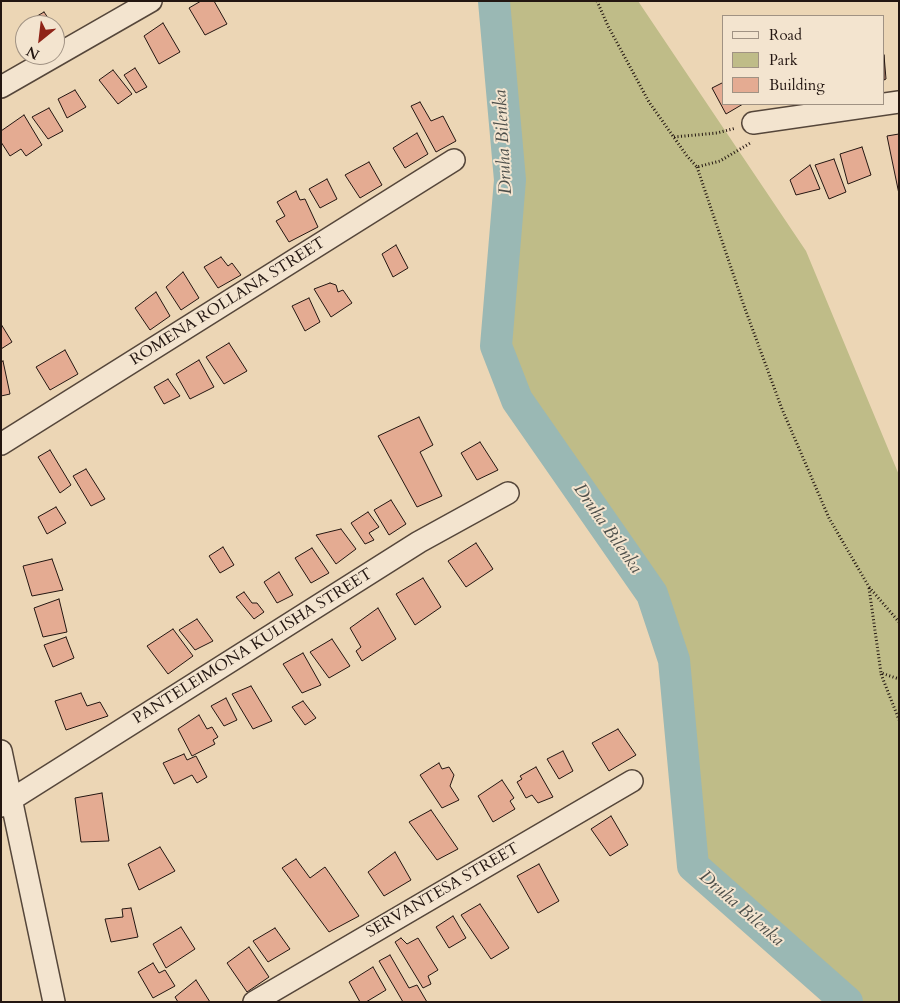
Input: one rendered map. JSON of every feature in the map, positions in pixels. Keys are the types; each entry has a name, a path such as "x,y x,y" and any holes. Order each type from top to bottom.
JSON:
{"street":[{"path":"1,87 151,1"},
{"path":"885,104 899,102"},
{"path":"753,123 878,105"},
{"name":"ROMENA ROLLANA STREET","path":"1,444 454,160"},
{"name":"PANTELEIMONA KULISHA STREET","path":"6,803 419,542 508,493"},
{"path":"1,751 6,803 54,1002"},
{"name":"SERVANTESA STREET","path":"254,1002 632,781"}],"path":[{"path":"598,1 608,26 648,102 697,167 744,306 782,408 829,518 869,587 899,622"},
{"path":"674,137 717,133 753,123 754,140 720,161 697,167"},
{"path":"869,587 881,673 899,720"},
{"path":"881,673 899,679"}],"green space":[{"path":"494,1 638,1 806,251 899,475 899,1002 847,1002 693,866 674,660 652,594 517,400 496,346 510,180"}],"building":[{"path":"201,1 214,1 227,24 205,35 189,8"},
{"path":"163,23 180,52 159,64 144,36"},
{"path":"135,68 147,87 136,93 124,75"},
{"path":"113,70 132,94 118,104 99,80"},
{"path":"722,83 722,105 741,105 726,114 712,88"},
{"path":"75,90 86,107 67,118 58,99"},
{"path":"420,102 431,121 443,116 456,141 436,152 411,106"},
{"path":"49,108 63,131 48,139 32,117"},
{"path":"24,115 42,145 26,156 21,149 10,156 1,142 1,131"},
{"path":"417,133 428,154 405,168 393,148"},
{"path":"899,134 899,194 887,136"},
{"path":"862,147 871,175 848,184 840,154"},
{"path":"834,159 846,192 829,199 815,165"},
{"path":"369,162 382,185 360,198 345,175"},
{"path":"810,165 820,189 796,195 790,180"},
{"path":"327,179 337,199 320,208 309,189"},
{"path":"296,191 300,200 305,199 318,227 289,242 276,221 285,216 277,202"},
{"path":"396,245 408,268 393,277 382,254"},
{"path":"221,257 228,266 232,263 241,275 218,288 204,267"},
{"path":"183,272 199,298 181,310 166,287"},
{"path":"330,283 336,285 338,292 343,290 352,303 331,317 314,289"},
{"path":"156,292 170,316 150,330 135,308"},
{"path":"309,298 320,322 305,331 292,306"},
{"path":"1,324 12,342 1,349"},
{"path":"229,343 247,371 224,384 206,357"},
{"path":"65,350 78,374 50,390 36,367"},
{"path":"199,360 214,387 190,399 176,374"},
{"path":"3,361 10,394 1,396 1,362"},
{"path":"168,379 180,396 164,404 154,387"},
{"path":"419,417 433,445 420,452 442,496 417,507 378,436"},
{"path":"480,442 498,470 477,480 461,453"},
{"path":"50,450 71,485 60,493 38,457"},
{"path":"86,469 105,499 91,506 73,476"},
{"path":"391,500 406,524 389,535 374,510"},
{"path":"56,507 66,523 47,534 38,517"},
{"path":"368,512 379,527 369,533 374,540 365,544 351,523"},
{"path":"341,529 356,549 336,564 316,535"},
{"path":"476,543 493,569 466,587 448,561"},
{"path":"223,547 234,565 220,573 209,556"},
{"path":"312,548 329,573 311,583 295,558"},
{"path":"52,559 63,590 32,596 23,566"},
{"path":"279,572 293,595 277,603 264,582"},
{"path":"423,578 441,607 415,625 396,594"},
{"path":"244,592 252,603 257,603 264,612 254,619 236,597"},
{"path":"59,599 67,632 43,637 34,608"},
{"path":"378,608 396,639 362,661 356,651 361,647 350,628"},
{"path":"197,619 213,641 195,650 179,630"},
{"path":"173,629 193,656 168,674 147,646"},
{"path":"66,637 74,658 53,667 44,645"},
{"path":"332,639 350,666 329,678 310,652"},
{"path":"303,653 321,685 302,693 283,664"},
{"path":"251,686 272,721 253,729 232,694"},
{"path":"81,693 87,706 100,702 108,716 66,730 55,701"},
{"path":"226,698 237,720 224,726 211,706"},
{"path":"303,701 316,718 305,725 292,707"},
{"path":"199,715 207,729 212,727 218,737 213,740 215,744 192,756 178,729"},
{"path":"618,729 636,755 609,771 592,743"},
{"path":"563,751 573,771 559,779 547,759"},
{"path":"184,754 187,760 196,756 207,777 197,783 192,775 174,784 163,763"},
{"path":"439,763 442,769 449,767 454,775 450,786 459,800 442,808 420,775"},
{"path":"536,767 553,797 538,803 532,795 526,798 517,782 522,779 520,776"},
{"path":"502,780 514,798 510,801 515,809 493,822 478,796"},
{"path":"102,793 109,841 81,842 75,798"},
{"path":"431,810 458,849 437,860 409,822"},
{"path":"611,816 628,845 610,856 591,829"},
{"path":"160,847 175,871 139,890 128,864"},
{"path":"395,852 411,880 384,896 368,872"},
{"path":"296,859 310,878 325,867 359,916 329,932 282,868"},
{"path":"539,864 559,901 538,913 517,876"},
{"path":"480,904 509,948 491,959 461,915"},
{"path":"131,908 138,937 111,942 105,919 123,917 122,909"},
{"path":"453,916 466,938 449,948 436,927"},
{"path":"181,927 195,949 166,968 153,944"},
{"path":"275,928 290,949 268,962 253,941"},
{"path":"401,938 407,944 418,938 438,970 428,976 431,984 423,988 395,942"},
{"path":"249,947 269,977 247,992 227,963"},
{"path":"390,955 409,988 417,985 427,1002 403,1002 379,961"},
{"path":"153,963 159,973 165,970 175,986 153,998 138,972"},
{"path":"373,967 386,990 366,1002 360,1002 349,982"},
{"path":"196,980 210,1002 178,1002 175,997"}],"waterway":[{"name":"Druha Bilenka","path":"494,1 510,180 496,346 517,400 652,594 674,660 693,866 847,1002"}]}
